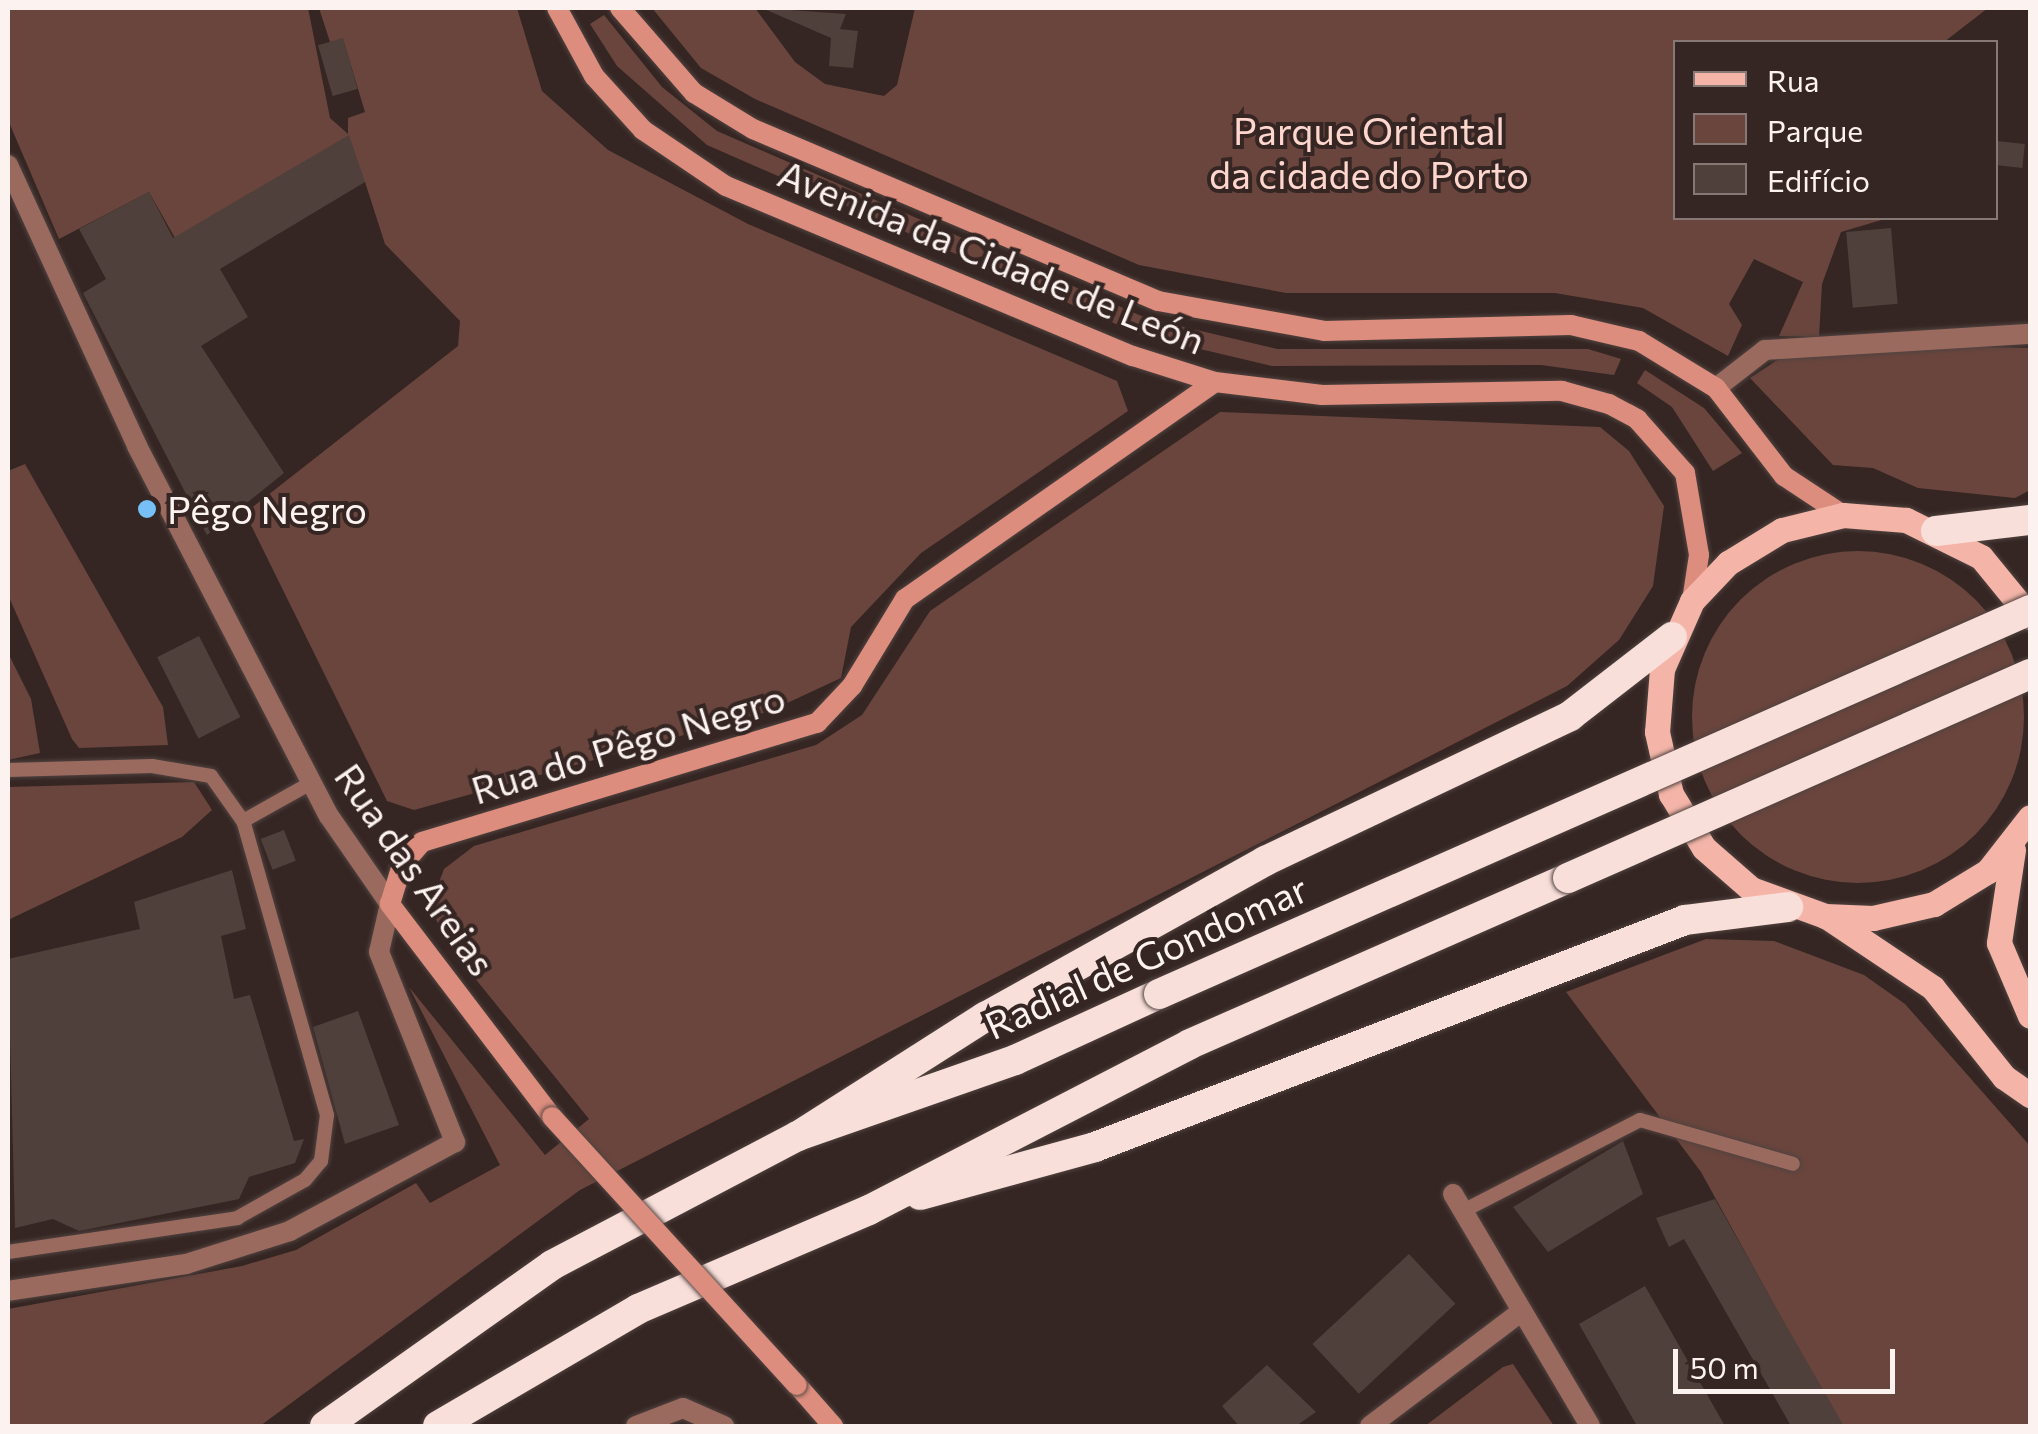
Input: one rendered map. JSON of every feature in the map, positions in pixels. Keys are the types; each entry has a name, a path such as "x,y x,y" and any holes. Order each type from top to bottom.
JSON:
{"highway":[{"path":"1936,531 2030,520"},
{"name":"Radial de Gondomar","path":"325,1426 552,1266 798,1136 1015,1060 2030,614"},
{"path":"798,1136 985,1018 1264,862 1570,716 1672,636"},
{"path":"438,1426 638,1309 869,1210 1190,1044 2030,674"},
{"path":"869,1210 1095,1147 1685,920 1788,907"}],"main road":[{"name":"Avenida da Cidade de León","path":"557,8 594,76 642,130 726,186 1215,382 1322,394 1562,391 1609,404 1638,419 1685,473 1699,555 1692,601"},
{"name":"Avenida da Cidade de León","path":"620,8 694,93 753,129 1158,301 1324,331 1571,324 1639,341 1716,388 1784,476 1843,515"},
{"name":"Rua do Pêgo Negro","path":"390,904 402,865 422,842 817,723 852,686 905,599 1215,382"},
{"path":"2015,843 1934,904 1873,918 1824,916 1788,907 1704,848 1671,794 1656,732 1672,636 1692,601 1728,563 1782,530 1843,515 1936,531 1982,558 2030,614"},
{"path":"2030,818 2015,843 1998,942 2030,1016"},
{"name":"Rua das Areias","path":"390,904 552,1117 833,1426"},
{"path":"1824,916 1933,988 2004,1078 2030,1095"}],"street":[{"name":"Rua das Areias","path":"8,165 137,446 312,782 390,904"},
{"path":"1716,388 1780,347 2030,334"},
{"path":"8,1292 186,1264 290,1231 455,1142 379,952 390,904"},
{"path":"1458,1202 1590,1426"},
{"path":"1370,1426 1521,1312"},
{"path":"636,1426 683,1408 724,1426"}],"lane":[{"path":"8,770 152,766 211,776 242,821 327,1115 321,1161 238,1218 8,1252"},
{"path":"242,821 312,782"},
{"path":"1458,1202 1640,1120 1793,1164"}],"green space":[{"path":"8,8 308,8 330,118 348,134 348,118 365,112 343,39 330,42 319,8 517,8 542,91 608,150 748,224 1117,381 1128,411 921,553 851,627 841,678 770,711 414,810 387,801 245,513 458,346 460,321 385,244 365,182 252,192 175,238 149,192 59,239 8,120"},
{"name":"Parque Oriental da cidade do Porto","path":"652,8 755,8 795,62 825,84 884,96 897,85 915,8 1988,8 1947,40 1673,40 1673,220 1881,220 1841,232 1822,284 1819,337 1779,336 1803,282 1754,259 1729,304 1742,325 1728,356 1643,308 1555,293 1286,293 1139,265 755,99 701,68"},
{"path":"604,15 662,87 717,131 1146,318 1277,349 1588,349 1621,359 1614,375 1541,365 1272,366 1141,335 707,145 617,66 590,24"},
{"path":"1946,346 2030,348 2030,490 2015,498 1918,488 1873,468 1833,465 1750,378 1779,359"},
{"path":"1645,370 1704,408 1742,453 1713,471 1672,407 1637,383"},
{"path":"1220,412 1600,427 1629,451 1664,506 1653,586 1619,640 1567,686 580,1190 260,1426 8,1426 8,1309 242,1266 296,1250 416,1183 430,1203 500,1165 409,987 545,1155 589,1119 448,945 430,906 444,869 474,846 816,745 862,715 930,611"},
{"path":"25,464 163,707 168,745 79,748 72,739 8,595 8,471"},
{"path":"1858,551 1890,554 1922,564 1950,579 1975,600 1996,625 2011,653 2021,685 2021,749 2011,781 1996,809 1975,834 1950,855 1922,870 1890,880 1858,883 1826,880 1794,870 1766,855 1741,834 1720,809 1705,781 1695,749 1692,717 1695,685 1705,653 1720,625 1741,600 1766,579 1794,564 1826,554"},
{"path":"8,653 31,699 40,753 8,760"},
{"path":"194,782 212,810 182,837 8,920 8,787"},
{"path":"1706,939 1774,941 1864,975 1905,1004 2030,1146 2030,1426 1841,1426 1701,1172 1566,992"},
{"path":"1513,1364 1554,1426 1425,1426 1503,1367"}],"building":[{"path":"762,8 846,14 840,29 858,31 853,68 829,66 831,38"},
{"path":"343,38 358,89 333,96 318,45"},
{"path":"349,135 365,182 220,269 248,317 201,346 284,473 207,535 83,293 106,279 79,229 149,192 173,238"},
{"path":"1998,141 2025,144 2022,168 1998,165"},
{"path":"1891,228 1898,304 1853,308 1846,232"},
{"path":"199,636 240,717 198,738 157,657"},
{"path":"284,830 296,861 272,870 261,839"},
{"path":"232,870 246,929 221,936 234,999 250,995 294,1141 304,1139 295,1163 249,1177 239,1199 79,1231 53,1219 15,1228 8,959 140,929 134,902"},
{"path":"358,1011 399,1125 345,1144 313,1027"},
{"path":"1623,1141 1643,1194 1548,1252 1513,1207"},
{"path":"1715,1199 1844,1426 1791,1426 1684,1239 1669,1247 1656,1218"},
{"path":"1409,1254 1455,1304 1359,1394 1312,1344"},
{"path":"1645,1286 1725,1426 1637,1426 1579,1324"},
{"path":"1267,1365 1316,1412 1296,1426 1239,1426 1222,1406"}],"place":[{"name":"Pêgo Negro","path":"147,509"}]}
